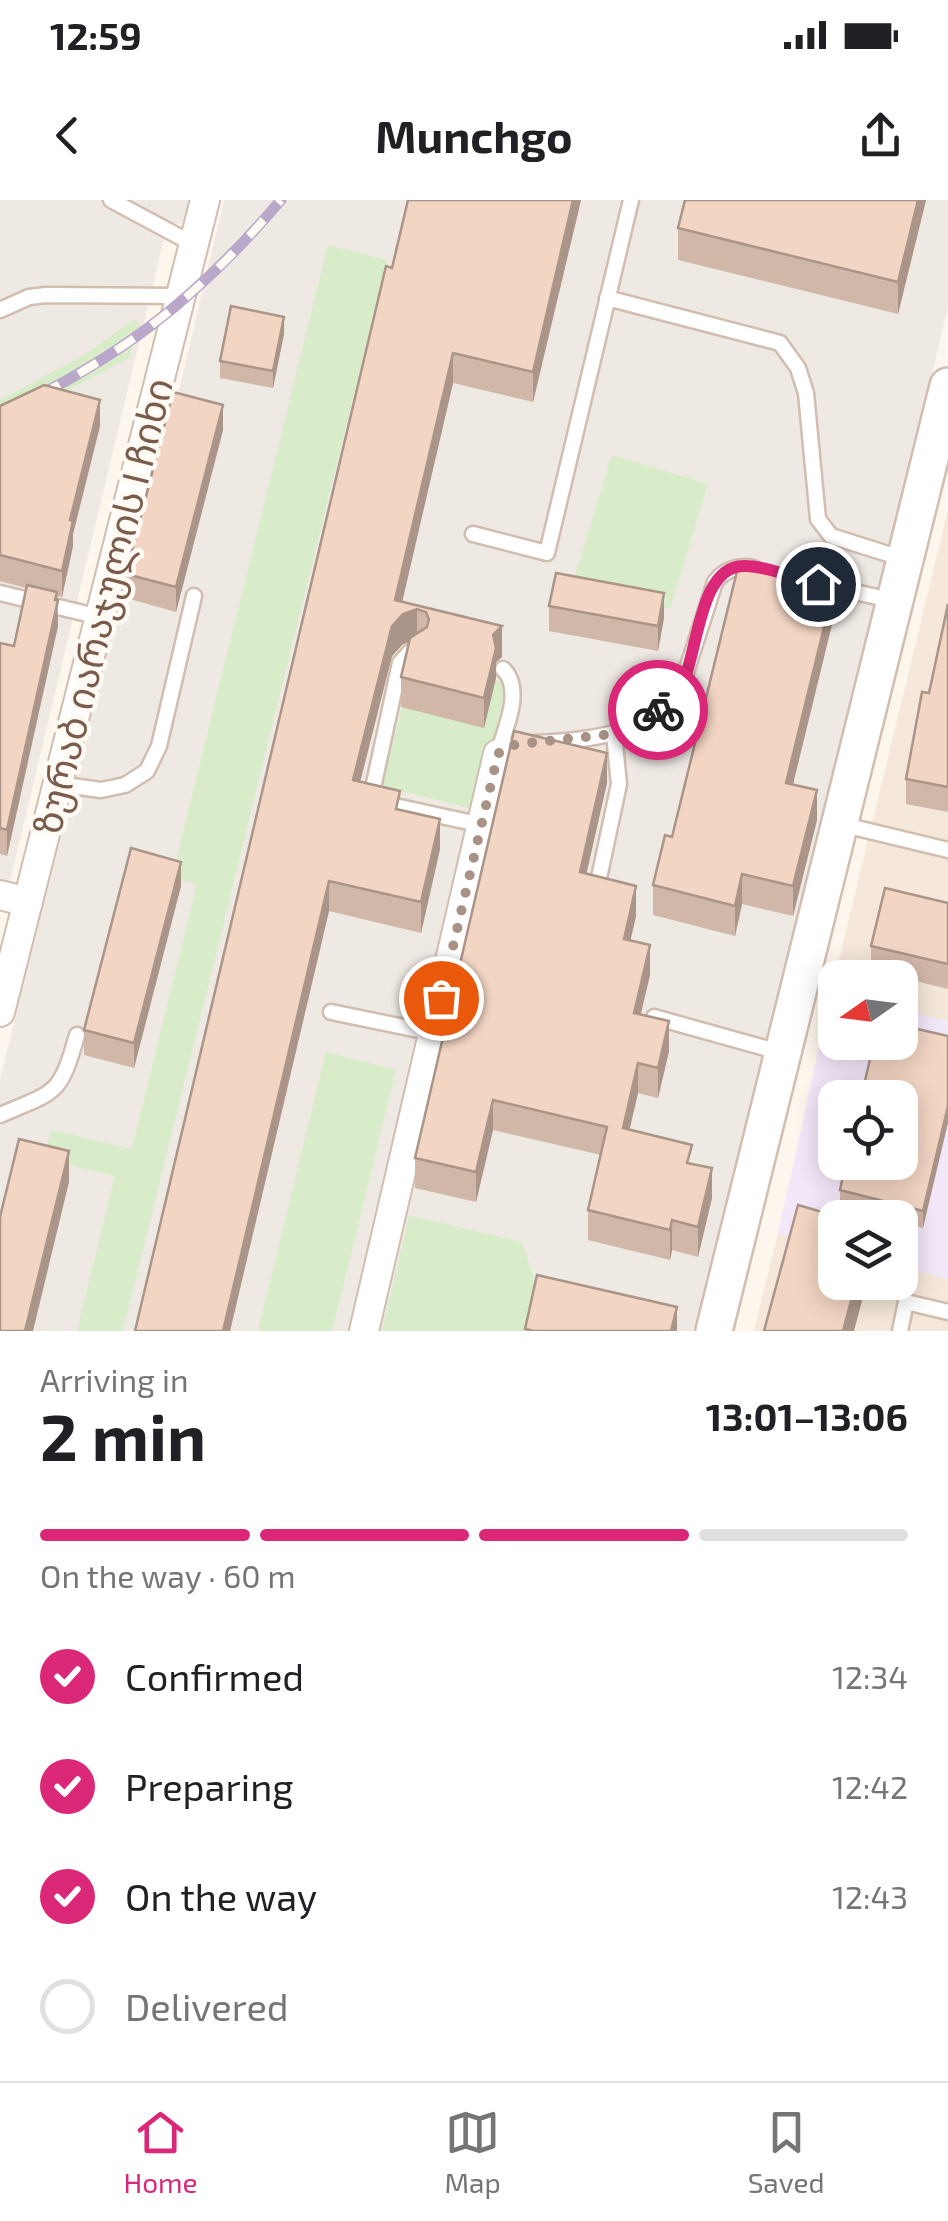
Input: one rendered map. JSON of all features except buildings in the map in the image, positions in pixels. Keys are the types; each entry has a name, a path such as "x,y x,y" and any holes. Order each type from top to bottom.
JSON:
{"street":[{"name":"ზურაბ იარაჯულის I ჩიხი","path":"0,1012 205,200"},
{"path":"714,1331 948,386"},
{"path":"364,1331 498,754"},
{"path":"0,895 28,902"}],"lane":[{"path":"112,200 194,244"},
{"path":"473,534 547,553 630,200"},
{"path":"0,310 29,297 46,295 181,296"},
{"path":"607,298 780,343 798,368 806,393 818,519 832,536 905,559"},
{"path":"498,754 505,747 519,744 614,734 676,697 715,582 722,574 742,566 762,570"},
{"path":"800,579 895,601"},
{"path":"0,593 100,617"},
{"path":"57,784 101,790 126,785 146,771 159,746 194,596"},
{"path":"420,650 410,652 400,663 373,788 375,794 386,804 482,824"},
{"path":"498,754 513,684 503,669"},
{"path":"596,893 619,784 614,734"},
{"path":"840,824 948,850"},
{"path":"331,1012 433,1033"},
{"path":"654,1017 783,1054"},
{"path":"0,1114 58,1086 65,1076 77,1034"},
{"path":"900,1331 906,1302 948,1312"}],"shaded area":[{"path":"0,200 189,200 183,224 168,222 10,881 0,879"},
{"path":"224,200 948,200 948,306 702,1331 0,1331 0,1080 169,393 178,395"},
{"path":"948,510 948,1021 918,1015 918,960 839,960"},
{"path":"918,1015 948,1021 948,1279 918,1271 918,1200 818,1200 818,1244 778,1233 818,1051 818,1060 918,1060"},
{"path":"778,1233 818,1244 818,1300 918,1300 918,1271 948,1279 948,1331 754,1331"}],"green space":[{"path":"328,245 387,260 123,1331 77,1331 115,1176 44,1159 51,1130 132,1149 197,884 172,877"},
{"path":"135,319 139,323 129,358 0,426 0,400 84,355"},
{"path":"612,455 708,484 670,609 574,579"},
{"path":"414,659 507,683 476,810 382,786"},
{"path":"326,1052 396,1070 332,1331 258,1331"},
{"path":"409,1215 522,1242 539,1293 530,1331 382,1331"}],"railway":[{"path":"0,414 82,372 153,324 219,267 281,200"}],"way so far":[{"path":"441,998 498,754 505,747 519,744 614,734 658,710"}],"route":[{"path":"658,710 676,697 682,685 701,619 722,574 742,566 818,584"}]}
